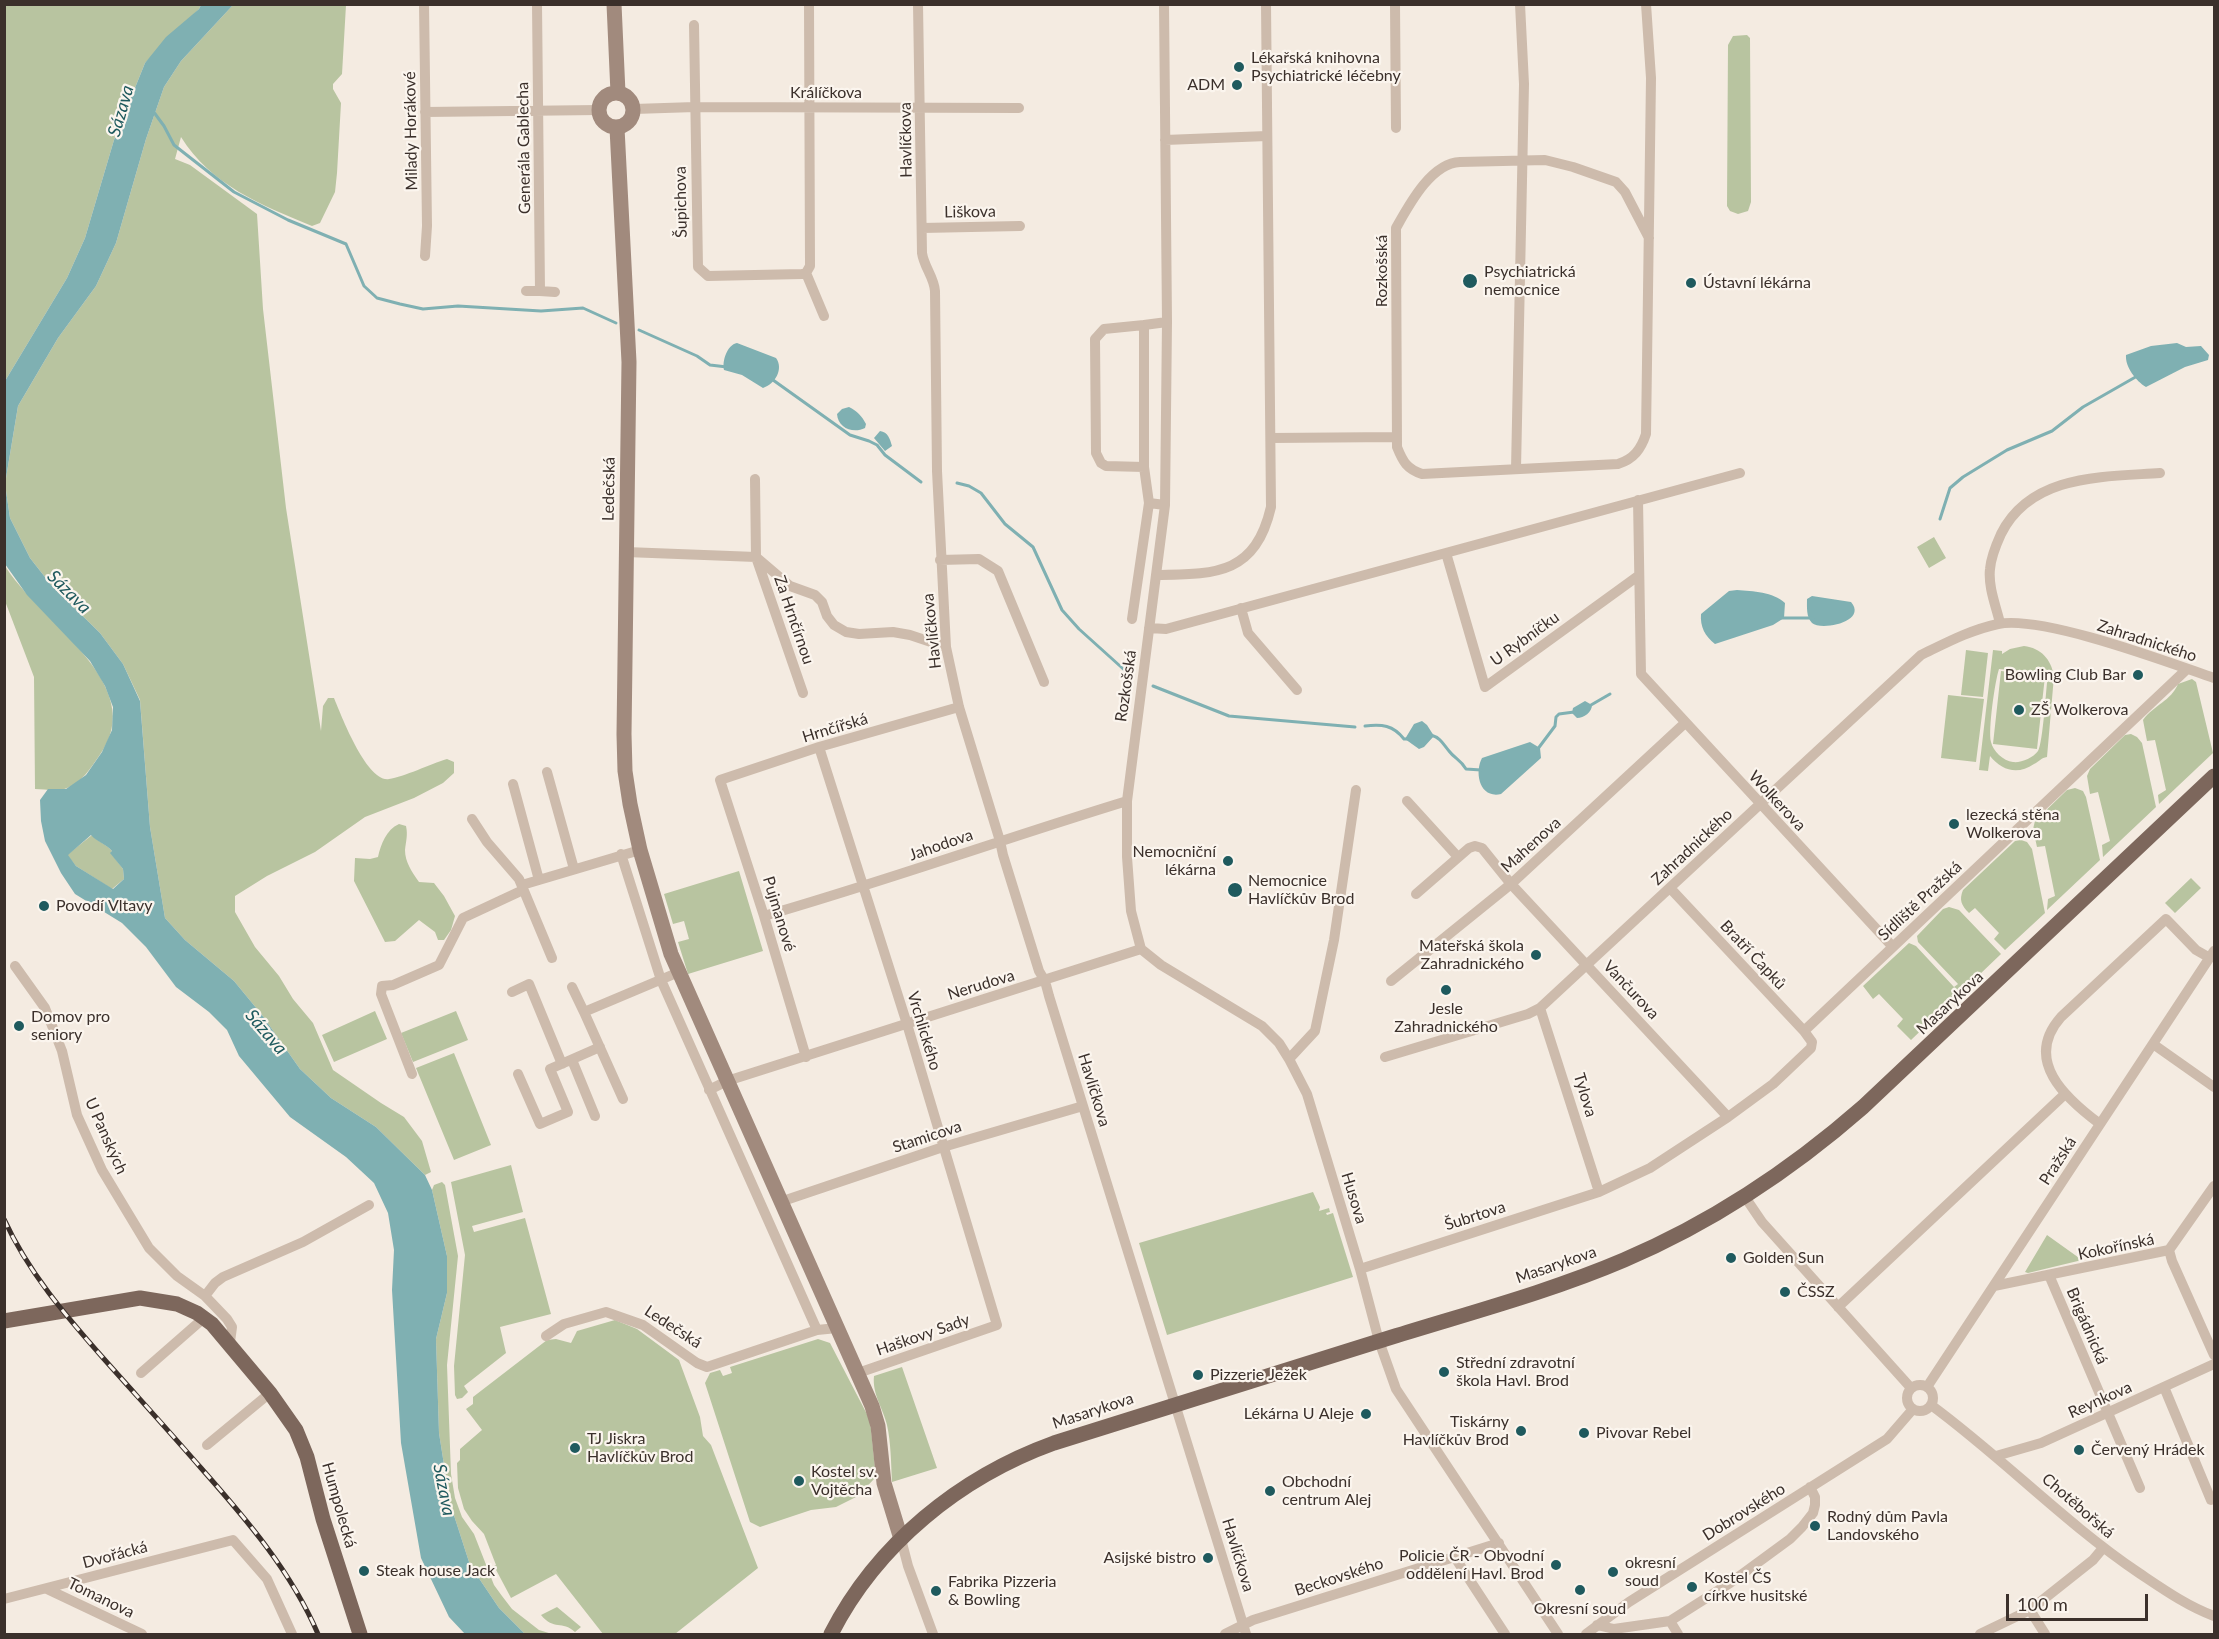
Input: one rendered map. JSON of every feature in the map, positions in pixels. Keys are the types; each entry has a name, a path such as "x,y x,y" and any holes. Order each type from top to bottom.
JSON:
{"main road":[{"path":"614,4 618,93"},
{"path":"618,93 630,99 634,109 631,120 617,128 607,124 600,116 599,110 606,97 618,93"},
{"name":"Ledečská","path":"617,128 629,362 625,771 630,804 640,850 678,972 858,1373 878,1426 884,1483 901,1539"},
{"name":"Masarykova","path":"831,1635 861,1586 901,1539 951,1496 1013,1459 1054,1443 1176,1404 1553,1287 1602,1269 1682,1232 1744,1197 1802,1158 1863,1107 2214,776"},
{"name":"Humpolecká","path":"4,1321 42,1316 115,1300 150,1298 177,1304 205,1317 230,1342 270,1393 289,1418 302,1444 360,1635"}],"street":[{"name":"Milady Horákové","path":"424,4 427,226 425,256"},
{"name":"Generála Gablecha","path":"537,4 540,291"},
{"path":"809,4 810,266 806,273 824,316"},
{"name":"Havlíčkova","path":"918,4 922,257 932,276 935,291 940,561 946,646 959,706 1003,855 1039,971 1045,981 1245,1630"},
{"name":"Rozkošská","path":"1127,801 1165,505 1167,322 1164,4"},
{"path":"1157,575 1222,571 1236,563 1250,552 1260,539 1267,525 1271,507 1266,4"},
{"path":"1395,4 1396,128"},
{"path":"1516,470 1524,84 1520,4"},
{"name":"Rozkošská","path":"1646,4 1651,78 1647,422 1643,444 1635,455 1618,464 1422,474 1410,470 1402,461 1397,437 1396,228 1413,199 1436,172 1451,162 1523,159 1545,160 1573,166 1616,182 1624,192 1649,238"},
{"name":"Šupichova","path":"694,25 697,263 701,271 708,276 806,273"},
{"name":"Králíčkova","path":"634,109 1019,108"},
{"path":"425,112 599,110"},
{"path":"1165,140 1267,136"},
{"name":"Liškova","path":"922,228 1020,226"},
{"path":"526,291 555,292"},
{"path":"1144,467 1106,466 1098,459 1096,453 1095,339 1104,329 1167,322"},
{"path":"1132,619 1149,503 1144,467 1144,325"},
{"path":"1271,438 1397,437"},
{"path":"1149,628 1166,629 1740,473"},
{"path":"2000,623 1991,586 1992,554 2008,521 2016,512 2041,492 2062,484 2116,476 2160,473"},
{"name":"Za Hrnčírnou","path":"755,479 756,557 803,693"},
{"path":"1638,500 1638,576"},
{"path":"1149,503 1165,505"},
{"path":"626,552 756,557 790,586 815,595 822,602 834,626 846,632 859,634 893,632 946,646"},
{"name":"U Rybníčku","path":"1446,553 1485,687 1638,576"},
{"path":"940,561 979,559 998,571 1044,682"},
{"name":"Wolkerova","path":"1638,576 1641,674 1893,947"},
{"path":"1241,608 1248,633 1297,690"},
{"name":"Zahradnického","path":"1385,1057 1528,1014 1540,1008 1921,655 1964,634 2000,623 2028,624 2054,629 2214,678"},
{"name":"Sídliště Pražská","path":"1804,1031 2187,669"},
{"name":"Hrnčířská","path":"720,780 819,747 959,706"},
{"name":"Mahenova","path":"1391,981 1510,884 1685,723"},
{"name":"Vrchlického","path":"819,747 907,1024 997,1325"},
{"path":"548,772 574,868"},
{"name":"Pujmanové","path":"720,780 806,1057"},
{"path":"513,784 539,880"},
{"path":"1289,1059 1315,1031 1335,940 1356,790"},
{"path":"1127,801 1127,857 1131,911 1141,949"},
{"name":"Jahodova","path":"764,916 864,888 1000,841 1127,801"},
{"path":"1407,801 1458,857 1416,894"},
{"path":"472,819 523,888 552,958"},
{"name":"Vančurova","path":"1458,857 1475,846 1482,848 1510,884 1728,1117"},
{"path":"412,1074 381,994 382,986 393,984 439,965 463,918 539,880 640,850"},
{"path":"621,854 661,980 817,1330"},
{"name":"Bratří Čapků","path":"1670,888 1804,1031 1812,1045 1809,1051 1773,1084 1728,1117"},
{"path":"2100,1124 2065,1094 2048,1065 2046,1047 2051,1030 2069,1010 2166,919 2196,950 2212,955"},
{"name":"Husova","path":"1141,949 1161,966 1262,1026 1279,1043 1289,1059 1307,1094 1360,1269 1379,1341 1399,1395 1558,1635"},
{"name":"Nerudova","path":"727,1081 1141,949"},
{"name":"Pražská","path":"1928,1387 2212,955"},
{"name":"U Panských","path":"15,966 45,1008 62,1051 77,1115 102,1170 149,1248 177,1276 205,1296"},
{"path":"584,1012 678,972"},
{"path":"512,992 529,984 595,1116"},
{"path":"572,987 623,1099"},
{"name":"Tylova","path":"1540,1008 1599,1192"},
{"path":"2153,1044 2214,1087"},
{"path":"518,1074 540,1124 568,1112 550,1070 600,1047"},
{"path":"709,1090 727,1081"},
{"path":"1838,1307 2065,1094"},
{"name":"Stamicova","path":"780,1202 943,1147 1083,1106"},
{"path":"1599,1192 1650,1168 1728,1117"},
{"path":"2169,1250 2214,1186"},
{"name":"Šubrtova","path":"1360,1269 1599,1192"},
{"path":"1744,1197 1762,1222 1911,1388"},
{"path":"205,1296 223,1277 303,1242 369,1205"},
{"name":"Kokořínská","path":"1994,1286 2169,1250 2214,1354"},
{"name":"Brigádnická","path":"2049,1275 2140,1488"},
{"name":"Humpolecká","path":"205,1296 230,1322 232,1332 230,1342"},
{"name":"Ledečská","path":"546,1336 564,1324 606,1312 643,1325 697,1363 707,1367 817,1330 837,1328"},
{"path":"141,1373 205,1317"},
{"name":"Haškovy Sady","path":"858,1373 997,1325"},
{"name":"Reynkova","path":"1996,1456 2041,1443 2214,1364"},
{"path":"1919,1385 1928,1387 1932,1394 1931,1405 1923,1411 1913,1409 1907,1399 1911,1388 1919,1385"},
{"path":"2164,1388 2211,1500"},
{"path":"207,1445 270,1393"},
{"name":"Chotěbořská","path":"1931,1405 1996,1456 2103,1548 2164,1590 2214,1616"},
{"name":"Dobrovského","path":"1586,1635 1629,1602 1887,1439 1913,1409"},
{"path":"1597,1625 1614,1629 1670,1621 1730,1583 1796,1533 1813,1513 1815,1497 1810,1487"},
{"path":"901,1539 908,1566 933,1635"},
{"name":"Dvořácká","path":"4,1599 232,1540 267,1580 292,1635"},
{"name":"Beckovského","path":"1225,1635 1245,1630 1256,1619 1499,1543"},
{"path":"1980,1635 2030,1610 2093,1560 2103,1548"},
{"path":"1454,1556 1505,1635"},
{"name":"Tomanova","path":"47,1589 141,1635"},
{"path":"2030,1610 2045,1635"},
{"path":"1670,1621 1678,1635"}],"green space":[{"path":"4,5 201,5 145,63 114,140 85,238 67,278 5,381"},
{"path":"233,5 346,5 342,74 333,84 333,89 341,103 335,192 320,223 312,226 239,192 207,168 181,137 175,159 190,165 257,214 263,309 286,508 321,731 323,706 328,698 334,698 364,760 381,777 395,778 447,759 454,762 454,773 443,783 414,798 365,817 315,852 267,876 235,896 235,912 255,947 313,1023 333,1070 404,1117 422,1141 431,1172 425,1175 376,1127 331,1098 300,1069 262,1015 234,981 185,940 165,918 150,827 140,700 123,664 100,633 52,586 30,558 10,518 5,484 18,406 58,338 96,286 116,243 146,139 164,87 181,61"},
{"path":"1747,35 1750,38 1751,202 1748,211 1738,214 1730,211 1727,206 1728,45 1733,36"},
{"path":"1934,537 1946,558 1929,568 1917,547"},
{"path":"4,564 19,585 83,654 101,678 111,703 112,729 99,756 81,779 64,789 35,789 34,677 5,601"},
{"path":"2024,646 2035,649 2044,655 2053,670 2047,757 2022,770 2010,770 1990,756 1988,771 1979,770 1993,650 2002,651 2002,654 2010,649","holes":["1999,669 2048,674 2043,727 2038,751 2023,761 2006,760 1994,749 1990,736 1992,706"]},
{"name":"ZŠ Wolkerova","path":"1966,650 1988,653 1983,697 1961,695"},
{"name":"ZŠ Wolkerova","path":"2001,671 2045,676 2037,749 1993,744"},
{"path":"2192,679 2196,682 2213,753 2159,804 2158,795 2166,790 2155,740 2147,741 2143,720 2171,695 2178,684"},
{"name":"ZŠ Wolkerova","path":"1948,695 1984,699 1976,762 1941,758"},
{"path":"2131,734 2142,743 2156,807 2103,857 2102,845 2110,841 2098,792 2090,794 2087,776 2090,769 2125,735"},
{"path":"2075,788 2083,791 2086,797 2100,860 2047,910 2048,899 2055,896 2045,846 2037,847 2033,829 2035,821 2067,790"},
{"path":"399,824 406,826 405,854 411,871 419,882 434,883 455,916 451,930 444,940 438,940 435,932 419,920 395,941 385,942 354,881 355,858 378,857 387,834"},
{"path":"92,835 112,851 111,853 123,869 124,879 112,889 76,866 67,855"},
{"path":"2015,841 2027,842 2032,849 2045,913 2005,950 1994,939 1999,933 1975,908 1969,913 1961,897 1963,890"},
{"path":"739,871 763,951 688,974 678,942 689,939 684,921 673,924 664,894"},
{"path":"2191,878 2201,888 2175,913 2165,903"},
{"path":"1949,907 1959,910 2001,954 1911,1040 1897,1026 1903,1019 1879,994 1873,999 1863,986 1909,943 1916,946 1954,987 1958,984 1918,942 1917,936 1943,909"},
{"path":"375,1011 387,1039 334,1062 322,1035"},
{"path":"456,1011 468,1040 413,1062 401,1033"},
{"path":"454,1053 491,1145 454,1160 416,1068"},
{"path":"511,1165 523,1212 472,1226 474,1232 525,1218 551,1314 500,1327 506,1353 464,1386 468,1392 462,1398 457,1399 454,1366 465,1255 451,1182"},
{"path":"442,1182 445,1185 458,1256 447,1365 451,1474 455,1498 462,1517 474,1534 494,1585 512,1609 539,1630 552,1634 525,1634 499,1608 470,1565 450,1503 439,1433 436,1339 447,1293 447,1256 432,1190 434,1185"},
{"path":"1313,1192 1320,1207 1319,1211 1329,1208 1330,1212 1326,1213 1327,1215 1333,1213 1353,1277 1167,1335 1139,1243"},
{"path":"2047,1235 2082,1260 2025,1272"},
{"path":"615,1320 637,1329 679,1360 700,1417 703,1436 711,1445 758,1568 675,1634 603,1634 556,1574 511,1598 494,1566 496,1565 484,1534 464,1509 458,1488 457,1463 460,1460 460,1449 482,1430 466,1409 473,1404 473,1397 547,1340 556,1339 571,1343 577,1331"},
{"path":"818,1339 830,1343 870,1420 874,1479 859,1495 855,1491 853,1493 856,1497 836,1507 811,1510 760,1527 750,1522 705,1383 710,1373 720,1370 723,1376 732,1373 730,1367"},
{"path":"902,1367 937,1468 892,1482 888,1432 876,1395 874,1376"},
{"path":"557,1607 581,1627 575,1632 570,1628 550,1623 541,1615"}],"water":[{"path":"201,5 233,5 181,61 164,87 146,139 116,243 96,286 58,338 18,406 5,484 5,381 67,278 85,238 114,140 145,63 166,37"},
{"path":"737,343 776,358 779,371 771,383 763,388 742,375 724,370 726,354 733,344"},
{"path":"2177,343 2186,347 2201,346 2209,355 2208,360 2185,367 2146,387 2132,373 2127,364 2126,355 2151,346"},
{"path":"849,407 863,419 866,424 865,428 851,430 840,423 837,414"},
{"path":"880,431 887,434 892,446 885,451 874,438"},
{"name":"Sázava","path":"5,484 10,518 30,558 52,586 100,633 123,664 140,701 150,827 165,918 185,940 234,981 262,1015 300,1069 331,1098 376,1127 425,1175 432,1190 447,1256 447,1293 436,1339 439,1433 450,1503 470,1565 499,1608 525,1634 465,1634 449,1617 421,1558 401,1443 392,1290 394,1250 388,1213 374,1183 346,1157 290,1117 239,1056 227,1030 209,1012 176,987 146,947 122,923 75,894 61,873 45,841 40,800 48,789 66,789 86,775 102,752 112,730 113,707 105,686 90,661 27,595 5,564","holes":["91,835 112,851 110,853 123,869 124,879 113,889 76,866 68,855"]},
{"path":"1737,590 1775,596 1785,603 1784,618 1773,625 1715,644 1704,631 1701,614 1729,591"},
{"path":"1812,596 1851,602 1855,609 1853,615 1849,620 1833,625 1824,626 1812,623 1808,615 1807,599"},
{"path":"1585,701 1592,705 1591,710 1585,716 1577,718 1572,713 1573,708"},
{"path":"1422,721 1434,736 1419,749 1405,739 1414,724"},
{"path":"1530,742 1540,748 1541,758 1501,794 1488,793 1479,777 1482,758"}],"waterway":[{"path":"153,111 174,145 234,192 288,220 346,244 364,286 377,298 423,309 458,306 541,311 583,308 616,323"},
{"path":"639,330 697,356 710,365 727,367"},
{"path":"1940,519 1950,488 1963,477 2007,450 2052,431 2083,407 2139,375"},
{"path":"773,380 850,435 877,445 885,455 921,482"},
{"path":"957,483 969,486 981,493 1005,524 1033,547 1062,610 1079,629 1130,675"},
{"path":"1781,618 1813,618"},
{"path":"1153,686 1229,716 1355,727"},
{"path":"1591,705 1610,694"},
{"path":"1537,750 1555,726 1556,717 1559,714 1574,712"},
{"path":"1365,726 1387,726 1407,739"},
{"path":"1431,735 1440,740 1466,769 1481,770"}],"railway":[{"path":"4,1219 24,1257 62,1310 251,1526 295,1589 318,1634"}],"place":[{"name":"Lékařská knihovna Psychiatrické léčebny","path":"1239,67"},
{"name":"ADM","path":"1237,85"},
{"name":"Psychiatrická nemocnice","path":"1470,281"},
{"name":"Ústavní lékárna","path":"1691,283"},
{"name":"Bowling Club Bar","path":"2138,675"},
{"name":"ZŠ Wolkerova","path":"2019,710"},
{"name":"lezecká stěna Wolkerova","path":"1954,824"},
{"name":"Nemocniční lékárna","path":"1228,861"},
{"name":"Nemocnice Havlíčkův Brod","path":"1235,890"},
{"name":"Povodí Vltavy","path":"44,906"},
{"name":"Mateřská škola Zahradnického","path":"1536,955"},
{"name":"Jesle Zahradnického","path":"1446,990"},
{"name":"Domov pro seniory","path":"19,1026"},
{"name":"Golden Sun","path":"1731,1258"},
{"name":"ČSSZ","path":"1785,1292"},
{"name":"Střední zdravotní škola Havl. Brod","path":"1444,1372"},
{"name":"Pizzerie Ježek","path":"1198,1375"},
{"name":"Lékárna U Aleje","path":"1366,1414"},
{"name":"Tiskárny Havlíčkův Brod","path":"1521,1431"},
{"name":"Pivovar Rebel","path":"1584,1433"},
{"name":"TJ Jiskra Havlíčkův Brod","path":"575,1448"},
{"name":"Červený Hrádek","path":"2079,1450"},
{"name":"Kostel sv. Vojtěcha","path":"799,1481"},
{"name":"Obchodní centrum Alej","path":"1270,1491"},
{"name":"Rodný dům Pavla Landovského","path":"1815,1526"},
{"name":"Asijské bistro","path":"1208,1558"},
{"name":"Policie ČR - Obvodní oddělení Havl. Brod","path":"1556,1565"},
{"name":"Steak house Jack","path":"364,1571"},
{"name":"okresní soud","path":"1613,1572"},
{"name":"Kostel ČS církve husitské","path":"1692,1587"},
{"name":"Okresní soud","path":"1580,1590"},
{"name":"Fabrika Pizzeria & Bowling","path":"936,1591"}]}
